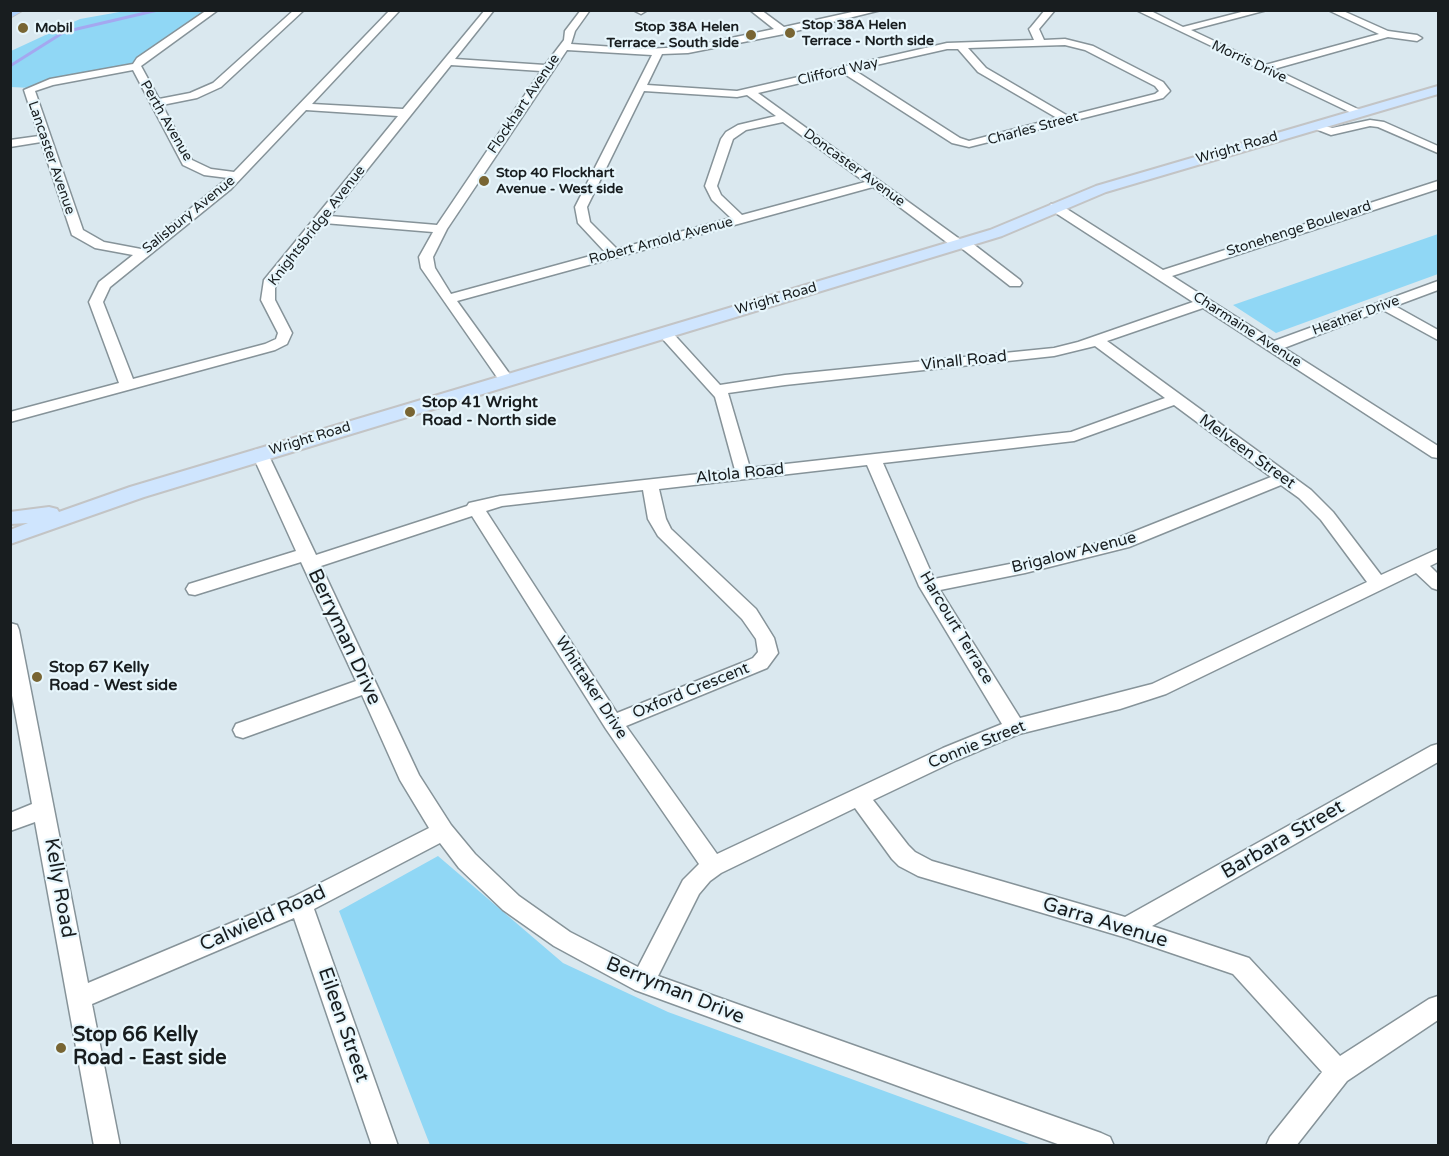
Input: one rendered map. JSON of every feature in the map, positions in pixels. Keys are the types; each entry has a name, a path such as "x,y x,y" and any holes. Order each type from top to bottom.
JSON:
{"highway":[{"path":"10,14 18,10"}],"main road":[{"name":"Wright Road","path":"12,527 109,500 1006,230 1101,189 1438,90"}],"street":[{"path":"136,66 141,60 214,10"},
{"path":"156,103 193,96 217,85 300,10"},
{"name":"Salisbury Avenue","path":"128,386 96,302 106,283 237,176 396,10"},
{"name":"Knightsbridge Avenue","path":"10,417 280,343 285,333 269,303 268,288 490,10"},
{"name":"Flockhart Avenue","path":"506,380 431,275 426,260 430,247 441,229 548,68 570,39 570,31 586,10"},
{"path":"637,10 641,11"},
{"path":"754,10 784,31"},
{"path":"563,47 658,52 700,48 877,10"},
{"path":"1040,42 1034,29 1052,10"},
{"name":"Morris Drive","path":"1140,10 1358,113"},
{"path":"1181,30 1263,10"},
{"path":"1332,10 1385,34 1417,38"},
{"path":"1263,69 1382,38 1385,34"},
{"name":"Clifford Way","path":"641,88 729,94 750,92 960,45 1073,42 1084,45 1159,84 1165,91"},
{"path":"960,45 980,68 1068,120"},
{"path":"614,254 584,223 581,207 658,52"},
{"path":"448,62 548,68"},
{"name":"Lancaster Avenue","path":"136,66 58,80 31,88 29,94 77,232 100,245 142,253"},
{"name":"Perth Avenue","path":"136,66 187,162 208,172 237,176"},
{"name":"Charles Street","path":"846,70 962,143 978,144 1159,96 1165,91"},
{"name":"Doncaster Avenue","path":"750,92 1015,283"},
{"path":"304,107 407,113"},
{"path":"740,220 716,197 711,186 727,139 740,128 785,118"},
{"path":"1314,126 1331,132 1370,123 1380,124 1438,150"},
{"path":"10,144 45,138"},
{"name":"Robert Arnold Avenue","path":"448,299 875,183"},
{"name":"Stonehenge Boulevard","path":"1161,275 1438,185"},
{"name":"Charmaine Avenue","path":"1055,207 1438,453"},
{"path":"321,219 441,229"},
{"name":"Heather Drive","path":"1273,347 1438,285"},
{"name":"Vinall Road","path":"718,390 797,378 1054,352 1204,303"},
{"path":"1384,305 1438,336"},
{"path":"664,332 718,390 729,412 744,474"},
{"name":"Melveen Street","path":"1096,340 1174,400 1283,478 1327,516 1378,584"},
{"name":"Altola Road","path":"195,589 307,559 475,507 515,499 1066,438 1174,400"},
{"name":"Berryman Drive","path":"260,454 411,780 442,831 467,861 511,903 562,939 643,982 1092,1144"},
{"name":"Harcourt Terrace","path":"873,460 928,586 1015,726"},
{"name":"Brigalow Avenue","path":"928,586 1025,567 1123,543 1283,478"},
{"name":"Oxford Crescent","path":"613,723 751,668 760,663 768,653 765,638 741,606 664,532 657,519 650,484"},
{"name":"Whittaker Drive","path":"475,507 613,723 713,866"},
{"name":"Connie Street","path":"643,982 691,887 702,873 713,866 950,754 1015,726 1150,692 1438,555"},
{"path":"1418,565 1438,584"},
{"name":"Kelly Road","path":"10,630 107,1146"},
{"path":"243,730 367,685"},
{"name":"Barbara Street","path":"1127,928 1438,752"},
{"name":"Garra Avenue","path":"860,797 900,852 916,864 1127,928 1241,966 1338,1072"},
{"path":"10,822 44,809"},
{"name":"Calwield Road","path":"79,998 301,904 442,831"},
{"name":"Eileen Street","path":"301,904 385,1146"},
{"path":"1279,1146 1338,1072 1438,1007"}],"shaded area":[{"path":"125,11 214,11 136,66 31,88 11,87 11,51 80,19"},
{"path":"1438,234 1438,274 1276,333 1233,305"},
{"path":"438,856 563,963 668,1012 1032,1145 430,1145 339,911"}],"waterway":[{"path":"10,66 64,32 158,10"}],"place":[{"name":"Mobil","path":"23,28"},
{"name":"Stop 38A Helen Terrace - North side","path":"790,33"},
{"name":"Stop 38A Helen Terrace - South side","path":"751,35"},
{"name":"Stop 40 Flockhart Avenue - West side","path":"484,181"},
{"name":"Stop 41 Wright Road - North side","path":"410,412"},
{"name":"Stop 67 Kelly Road - West side","path":"37,677"},
{"name":"Stop 66 Kelly Road - East side","path":"61,1048"}]}
